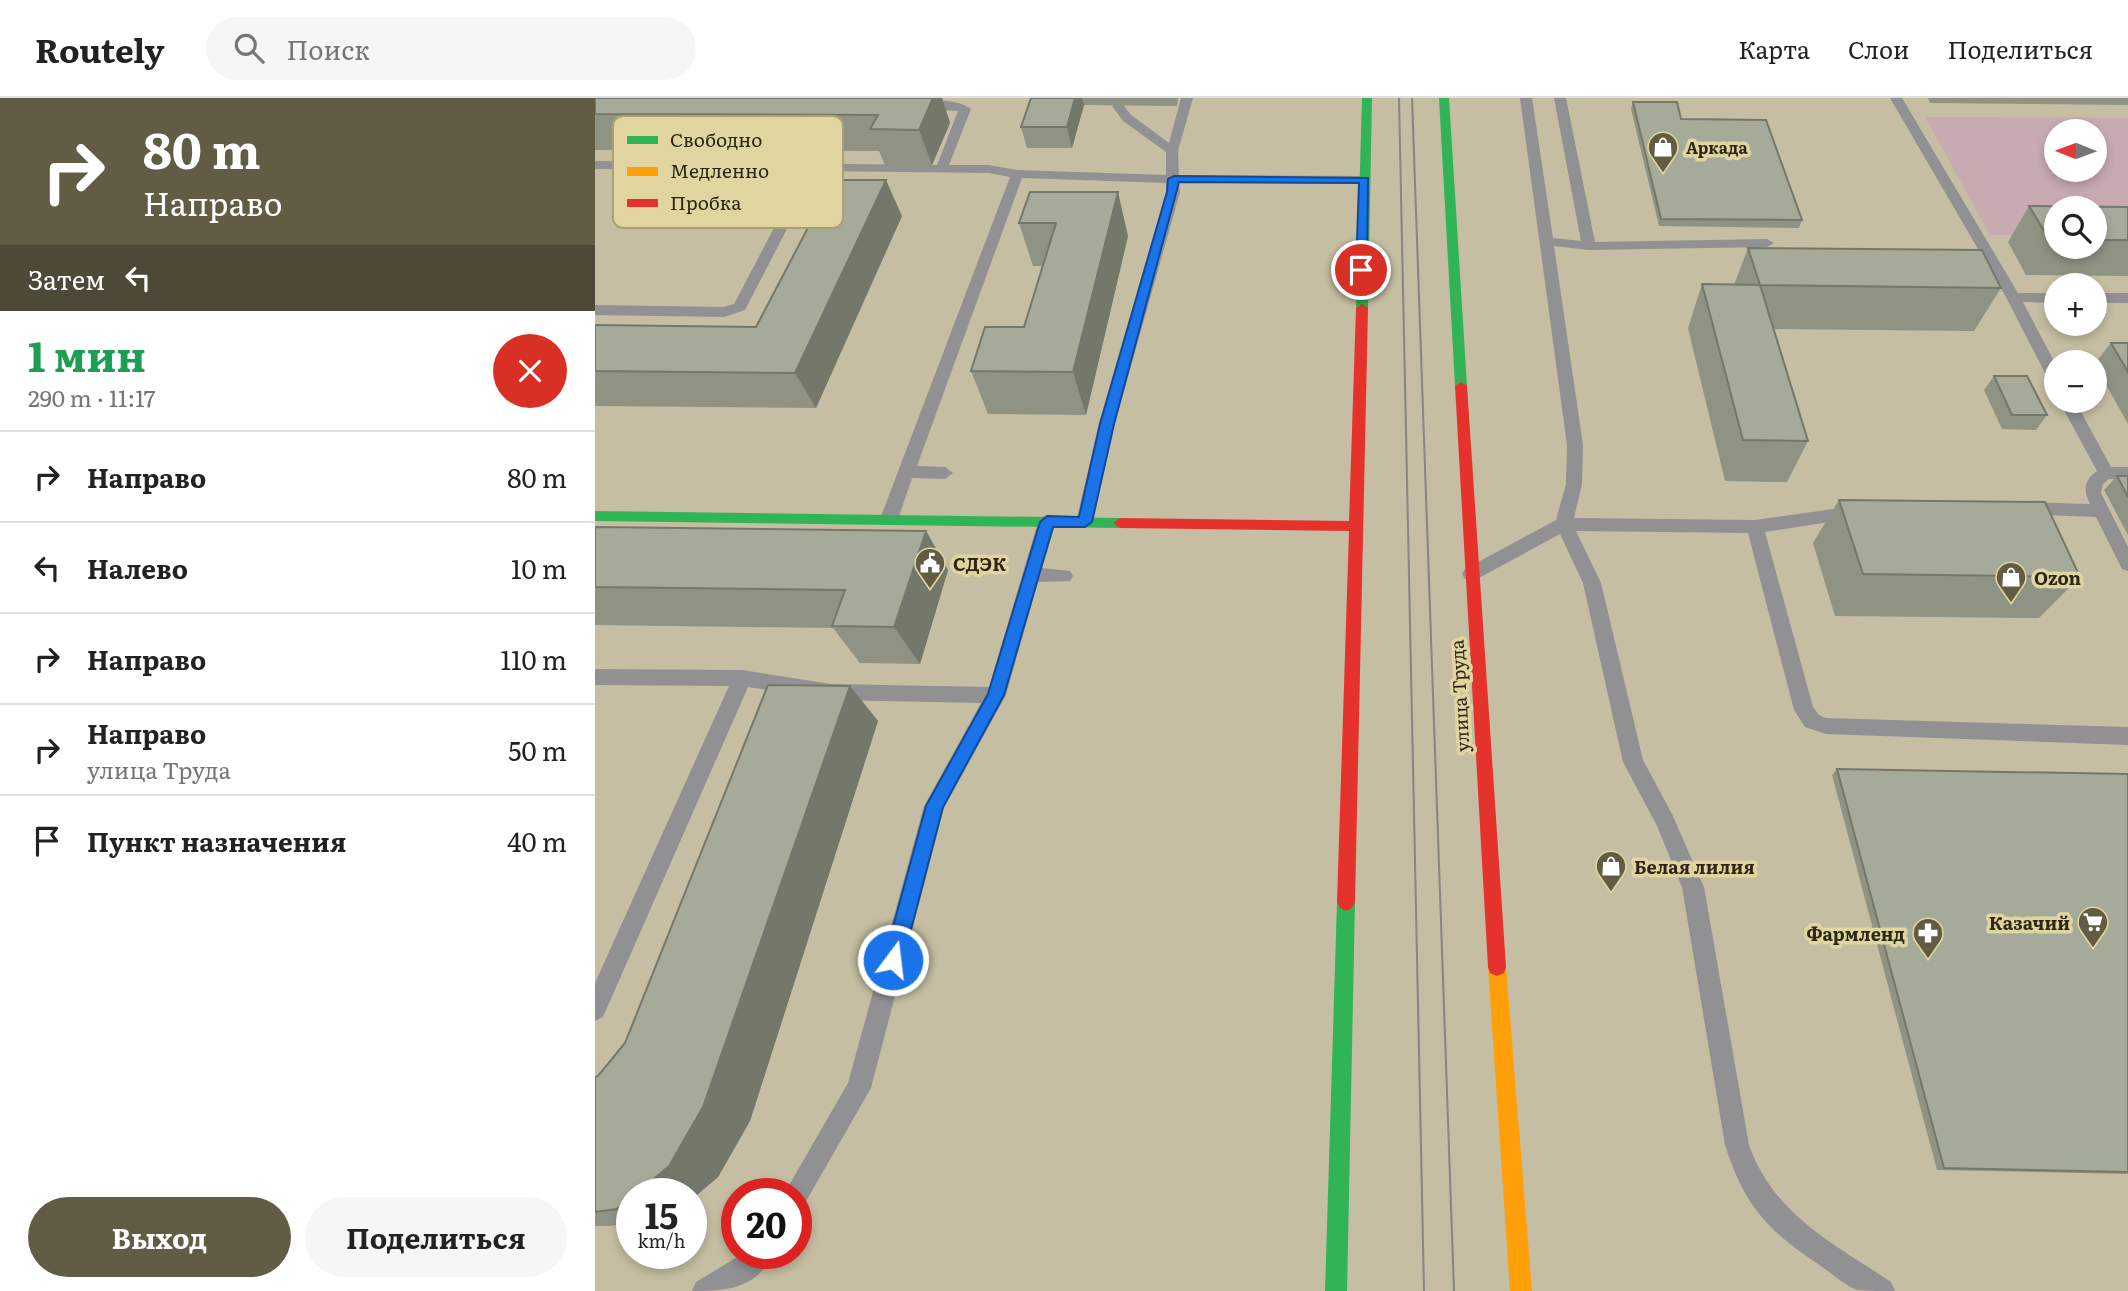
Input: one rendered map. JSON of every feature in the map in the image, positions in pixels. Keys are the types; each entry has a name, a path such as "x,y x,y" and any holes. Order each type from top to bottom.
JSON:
{"main road":[{"path":"1336,1291 1367,98"},
{"name":"улица Труда","path":"1444,98 1471,574 1519,1274 1523,1291"},
{"path":"595,516 1354,526"}],"lane":[{"path":"1085,522 1092,473 1173,192 1172,151 1187,98"},
{"path":"1526,98 1575,444 1574,484 1564,524 1592,583 1633,762 1665,821 1693,887 1737,1145 1748,1178 1766,1205 1790,1227 1882,1291"},
{"path":"1560,98 1589,246"},
{"path":"1896,98 2013,297 2044,356"},
{"path":"900,105 956,105 965,109 941,170"},
{"path":"1118,106 1127,118 1172,151"},
{"path":"595,165 613,165"},
{"path":"843,168 989,170 1017,174 1174,179 1365,180"},
{"path":"889,519 1017,174"},
{"path":"595,310 724,312 740,307 781,228"},
{"path":"1547,241 1589,246 1767,243"},
{"path":"2013,297 2044,298"},
{"path":"2107,298 2128,298"},
{"path":"2074,413 2106,473"},
{"path":"907,472 945,472"},
{"path":"2128,473 2106,473 2095,481 2093,493 2128,564"},
{"path":"2003,508 2101,511"},
{"path":"1471,574 1564,524 1755,527 1869,510"},
{"path":"806,1178 859,1088 935,806 996,695 1047,522"},
{"path":"1755,527 1804,710 1812,722 1826,726 2128,736"},
{"path":"1033,575 1064,576"},
{"path":"595,677 743,678 831,692 996,695"},
{"path":"595,1009 743,678"},
{"path":"705,1291 742,1269"}],"shaded area":[{"path":"1925,117 2128,118 2128,235 2107,218 2107,196 2044,196 2044,235 1990,235"}],"building":[{"path":"595,98 933,98 919,130 870,129 878,115 595,114"},
{"path":"1031,98 1075,98 1067,127 1021,127"},
{"path":"1633,102 1677,102 1681,119 1766,120 1802,220 1661,219"},
{"path":"843,180 886,180 795,373 595,371 595,325 756,327 808,228 843,228"},
{"path":"1030,192 1118,192 1073,372 971,371 985,327 1024,327 1056,223 1019,223"},
{"path":"2029,206 2044,206 2044,231"},
{"path":"2107,207 2128,207 2128,240 2107,240"},
{"path":"1748,248 1982,250 2001,288 1760,285"},
{"path":"1702,284 1760,285 1808,441 1743,440"},
{"path":"2111,343 2128,343 2128,372"},
{"path":"1994,376 2027,376 2047,415 2012,415"},
{"path":"2117,476 2128,476 2128,497"},
{"path":"1839,500 2045,502 2080,577 1863,574"},
{"path":"595,527 926,531 894,627 832,626 845,590 595,587"},
{"path":"768,685 850,686 703,1107 669,1166 655,1178 616,1178 616,1209 595,1212 595,1077 625,1043"},
{"path":"1837,769 2128,774 2128,1172 1944,1168"}],"tram line":[{"path":"1399,98 1424,1291"},
{"path":"1412,98 1454,1291"}],"traffic: fast":[{"path":"1362,308 1367,98"},
{"path":"1444,98 1461,386"},
{"path":"595,516 1120,523"},
{"path":"1336,1291 1346,902"}],"traffic: slow":[{"path":"1497,967 1521,1291"}],"traffic: jam":[{"path":"1346,902 1362,308"},
{"path":"1461,386 1497,967"},
{"path":"1120,523 1354,526"}],"place":[{"name":"Аркада","path":"1663,174"},
{"name":"СДЭК","path":"930,590"},
{"name":"Ozon","path":"2011,604"},
{"name":"Белая лилия","path":"1611,893"},
{"name":"Казачий","path":"2093,949"},
{"name":"Фармленд","path":"1928,960"}],"route":[{"path":"893,960 935,806 996,695 1047,522 1085,522 1107,424 1173,192 1174,179 1365,180 1361,270"}]}
